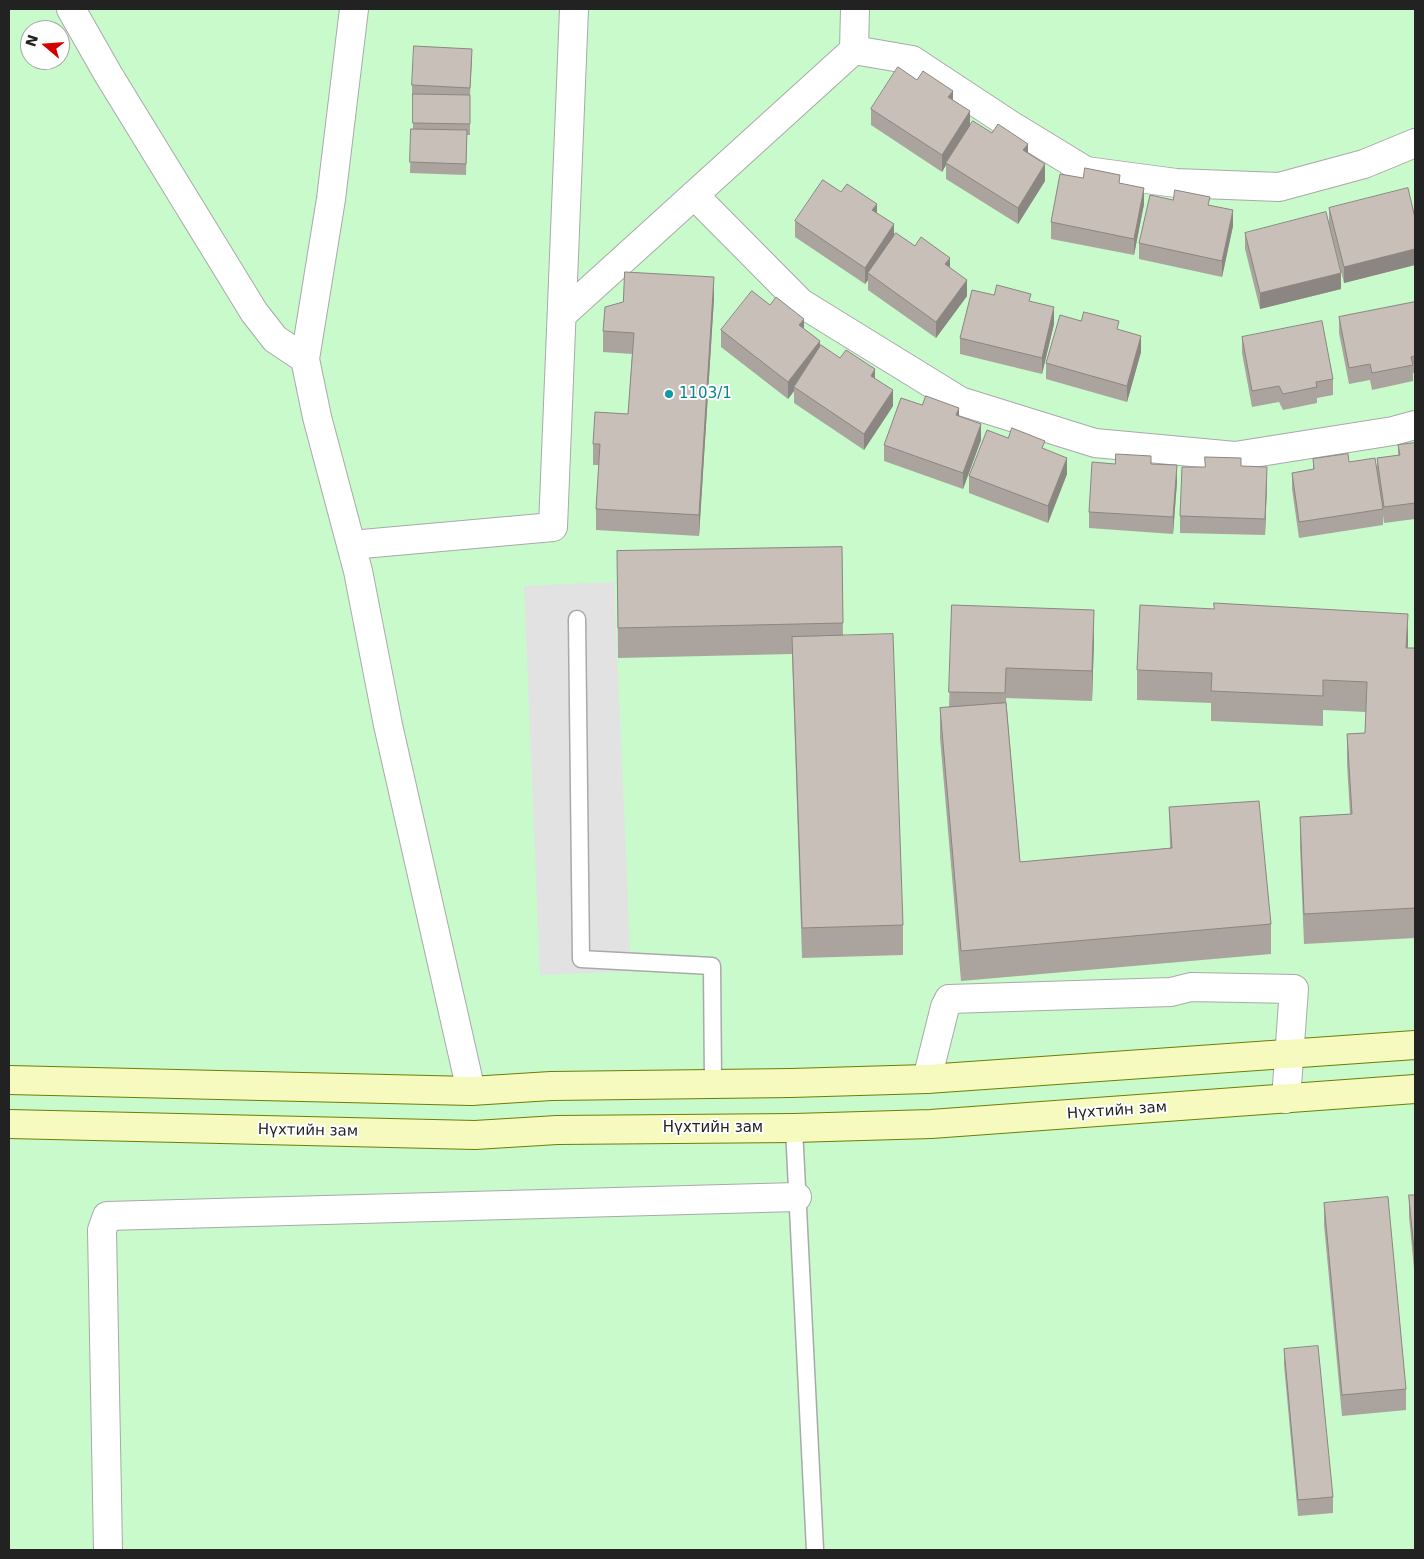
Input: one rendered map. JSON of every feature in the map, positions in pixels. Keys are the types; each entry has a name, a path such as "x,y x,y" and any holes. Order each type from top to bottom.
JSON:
{"main road":[{"path":"9,1080 471,1091 550,1086 927,1079 1415,1045"},
{"name":"Нүхтийн зам","path":"9,1124 475,1135 557,1130 794,1128 931,1124 1415,1089"}],"street":[{"path":"71,9 108,74 254,312 275,338 306,359"},
{"path":"354,9 331,199 306,359 317,417 351,545 388,725 471,1091"},
{"path":"351,545 553,528 574,9"},
{"path":"562,316 854,50 855,9"},
{"path":"854,50 912,60 1009,124 1086,171 1176,183 1279,186 1364,164 1415,143"},
{"path":"694,195 801,303 960,400 1094,443 1235,456 1393,432 1415,424"},
{"path":"927,1079 945,1007 949,999 1171,992 1191,987 1294,989 1286,1098"},
{"path":"108,1550 102,1230 107,1216 797,1197"}],"lane":[{"path":"576,619 581,959 712,966 713,1083"},
{"path":"794,1128 815,1550"}],"green space":[{"path":"9,9 1415,9 1415,1550 9,1550"}],"shaded area":[{"path":"614,582 631,971 540,975 524,586"}],"building":[{"path":"414,46 472,49 470,88 412,85"},
{"path":"898,67 917,80 923,71 953,91 948,97 970,111 942,155 871,109"},
{"path":"413,94 470,95 470,124 413,123"},
{"path":"973,121 992,133 998,124 1028,144 1023,150 1045,164 1018,208 946,163"},
{"path":"411,129 467,130 466,164 410,162"},
{"path":"1085,168 1120,175 1119,183 1144,188 1134,239 1051,222 1060,174 1083,178"},
{"path":"823,180 841,192 847,184 877,204 872,210 894,224 865,268 795,221"},
{"path":"1408,188 1415,218 1415,249 1344,267 1329,208"},
{"path":"1175,190 1210,197 1208,205 1233,210 1222,261 1139,243 1150,195 1173,200"},
{"path":"1326,212 1341,273 1260,293 1245,233"},
{"path":"896,233 915,246 921,237 950,258 945,264 967,280 936,322 868,273"},
{"name":"1103/1","path":"625,272 714,277 699,515 596,509 600,444 593,444 595,412 628,414 634,333 603,331 605,307 623,302"},
{"path":"997,285 1031,294 1029,301 1054,307 1042,358 960,338 972,290 994,295"},
{"path":"752,291 770,305 776,297 804,319 799,325 820,341 788,382 721,330"},
{"path":"1415,302 1415,356 1411,357 1413,365 1372,373 1370,364 1349,368 1339,317"},
{"path":"1084,312 1119,321 1117,329 1141,336 1127,386 1046,363 1060,315 1081,321"},
{"path":"1322,321 1333,379 1316,382 1317,387 1283,394 1279,386 1252,391 1242,337"},
{"path":"821,345 840,358 846,350 875,369 871,376 893,390 864,434 794,387"},
{"path":"926,396 959,408 956,415 981,424 963,473 884,445 901,398 922,405"},
{"path":"1012,428 1045,441 1042,448 1067,458 1048,506 969,476 987,430 1008,438"},
{"path":"1415,443 1415,503 1384,507 1377,458 1400,455 1398,445"},
{"path":"1116,454 1151,456 1151,464 1177,465 1173,517 1089,512 1092,462 1115,464"},
{"path":"1348,454 1349,462 1375,458 1383,509 1299,522 1292,473 1314,469 1313,459"},
{"path":"1205,457 1241,458 1241,466 1267,467 1265,519 1180,516 1182,467 1205,467"},
{"path":"842,547 843,623 618,628 617,551"},
{"path":"1214,603 1408,614 1406,648 1415,648 1415,908 1304,914 1300,817 1352,814 1347,734 1365,733 1367,682 1323,680 1323,696 1211,691 1212,673 1137,670 1140,605 1214,609"},
{"path":"952,605 1094,610 1092,671 1006,668 1005,693 949,692"},
{"path":"893,634 903,925 802,928 792,637"},
{"path":"1006,703 1020,862 1172,848 1169,807 1259,801 1271,924 961,951 940,708"},
{"path":"1409,1195 1415,1195 1415,1259"},
{"path":"1388,1197 1406,1389 1342,1395 1324,1203"},
{"path":"1318,1346 1333,1497 1298,1500 1284,1349"}],"place":[{"name":"1103/1","path":"669,394"}]}
